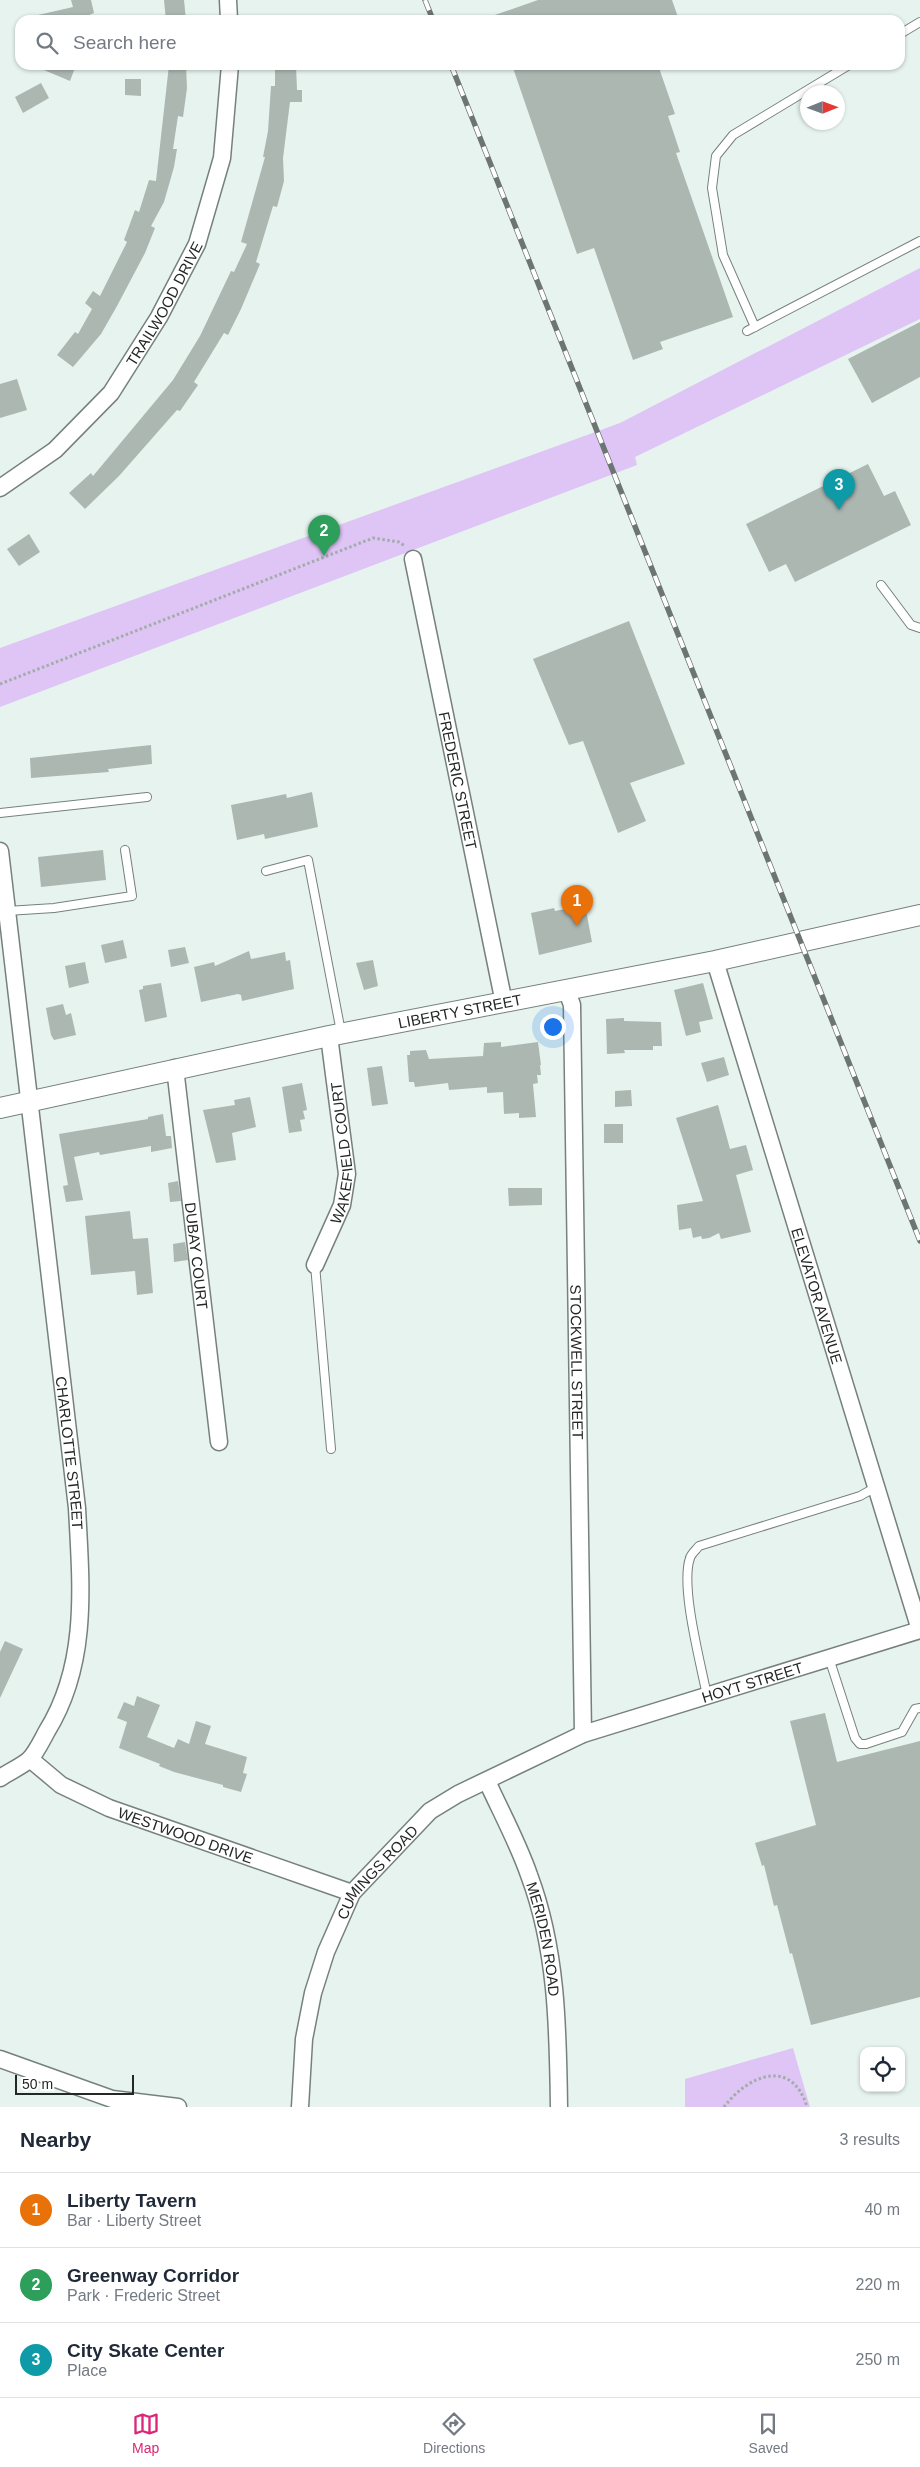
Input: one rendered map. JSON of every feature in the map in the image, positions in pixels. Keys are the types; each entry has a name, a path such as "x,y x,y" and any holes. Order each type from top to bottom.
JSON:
{"street":[{"path":"228,0 229,15"},
{"name":"TRAILWOOD DRIVE","path":"0,488 54,450 111,392 159,317 197,244 222,158 230,70"},
{"name":"FREDERIC STREET","path":"413,559 504,1002"},
{"name":"CHARLOTTE STREET","path":"0,851 5,919 29,1102 77,1508 81,1591 80,1640 71,1680 57,1716 30,1759 0,1778"},
{"name":"LIBERTY STREET","path":"0,1108 175,1068 715,961 920,915"},
{"name":"ELEVATOR AVENUE","path":"715,961 920,1630"},
{"name":"STOCKWELL STREET","path":"567,991 572,1005 583,1734"},
{"name":"WAKEFIELD COURT","path":"315,1265 342,1205 346,1174 335,1035"},
{"name":"DUBAY COURT","path":"175,1068 219,1442"},
{"name":"HOYT STREET","path":"583,1734 920,1630"},
{"name":"CUMINGS ROAD","path":"300,2107 304,2039 313,1993 326,1952 352,1893 430,1811 458,1794 583,1734"},
{"name":"WESTWOOD DRIVE","path":"30,1759 61,1785 109,1808 352,1893"},
{"name":"MERIDEN ROAD","path":"487,1781 529,1874 543,1920 558,2010 560,2107"},
{"path":"0,2058 112,2099 178,2107"}],"lane":[{"path":"905,31 920,22"},
{"path":"755,327 723,255 712,188 716,156 733,135 841,70"},
{"path":"747,331 920,241"},
{"path":"881,585 911,625 920,628"},
{"path":"0,813 148,797"},
{"path":"5,919 54,908 132,896 125,850"},
{"path":"266,871 308,860 335,1035"},
{"path":"315,1265 331,1449"},
{"path":"707,1696 690,1608 688,1573 690,1557 699,1546 860,1496 876,1487"},
{"path":"829,1658 855,1738 860,1744 866,1744 902,1732 915,1709 920,1708"}],"path":[{"path":"0,684 373,538 399,542 407,548 413,559"},
{"path":"724,2107 733,2096 747,2086 766,2077 778,2076 790,2078 798,2085 807,2107"}],"shaded area":[{"path":"920,268 920,319 635,457 637,465 0,707 0,648 620,423"},
{"path":"793,2048 810,2107 685,2107 685,2079"}],"building":[{"path":"71,0 91,0 94,13 89,15 38,15 73,7"},
{"path":"164,0 184,0 186,15 166,15"},
{"path":"538,0 672,0 677,15 495,15"},
{"path":"44,70 74,70 70,81"},
{"path":"168,70 186,70 187,88 183,117 178,116 173,149 177,149 174,167 164,202 151,226 155,228 145,253 101,334 73,367 57,355 75,332 78,334 92,309 85,303 93,291 100,296 127,242 124,240 135,210 139,212 149,180 156,181"},
{"path":"275,70 296,70 297,90 302,90 302,102 290,102 283,158 284,181 277,207 273,206 256,262 260,264 241,309 228,335 224,333 194,382 198,385 180,411 177,410 119,476 85,509 69,493 91,473 93,476 173,380 200,336 231,271 234,272 247,244 241,242 265,157 263,157 268,131 271,86 275,86"},
{"path":"514,70 660,70 675,114 668,116 680,152 676,153 733,317 660,342 663,349 633,360 594,248 577,254"},
{"path":"125,79 141,79 141,96 125,95"},
{"path":"41,83 49,98 23,113 15,97"},
{"path":"920,322 920,377 872,403 848,359"},
{"path":"17,379 27,410 0,418 0,384"},
{"path":"868,464 884,496 895,491 911,525 795,582 786,564 769,572 746,524"},
{"path":"29,534 40,552 19,566 7,549"},
{"path":"629,621 685,764 630,783 646,821 618,833 583,741 569,745 533,659"},
{"path":"151,745 152,764 108,769 109,772 31,778 30,758"},
{"path":"312,792 318,827 265,839 264,834 237,840 231,805 286,794 287,798"},
{"path":"103,850 106,880 41,887 38,857"},
{"path":"585,905 592,942 539,955 531,913 554,908 555,911"},
{"path":"123,940 127,958 105,963 101,945"},
{"path":"185,947 189,963 171,967 168,950"},
{"path":"249,951 251,959 285,952 286,961 290,960 294,989 242,1001 241,995 238,994 201,1002 194,967 214,962 215,966"},
{"path":"373,960 378,986 364,990 356,963"},
{"path":"85,962 89,983 69,988 65,966"},
{"path":"161,983 167,1017 145,1022 139,990 143,989 143,986"},
{"path":"703,983 713,1019 699,1022 701,1032 686,1036 674,990"},
{"path":"63,1004 66,1015 71,1013 76,1035 54,1040 51,1035 46,1008"},
{"path":"624,1018 624,1021 661,1022 662,1046 653,1046 653,1050 624,1050 625,1053 607,1054 606,1019"},
{"path":"501,1042 501,1047 538,1042 541,1075 537,1075 538,1083 533,1084 536,1117 519,1118 519,1113 504,1114 503,1092 487,1093 487,1087 449,1090 448,1083 415,1087 414,1082 409,1082 407,1055 410,1055 410,1051 426,1050 429,1059 483,1056 484,1043"},
{"path":"724,1057 729,1075 707,1082 701,1063"},
{"path":"382,1066 388,1104 372,1106 367,1068"},
{"path":"302,1083 307,1110 303,1111 305,1119 300,1120 302,1131 289,1133 282,1087"},
{"path":"631,1090 632,1106 615,1107 615,1091"},
{"path":"250,1097 256,1127 232,1133 236,1160 216,1163 203,1110 235,1105 234,1100"},
{"path":"718,1105 730,1149 746,1145 753,1170 736,1175 751,1232 721,1239 719,1233 709,1238 702,1239 701,1236 693,1238 691,1228 679,1230 677,1205 703,1201 676,1118"},
{"path":"163,1114 166,1136 171,1136 172,1148 151,1152 151,1146 100,1155 99,1152 74,1157 83,1200 66,1202 63,1186 68,1185 59,1134 148,1119 148,1117"},
{"path":"604,1124 623,1124 623,1143 604,1143"},
{"path":"178,1181 181,1201 170,1202 168,1183"},
{"path":"508,1188 542,1188 542,1205 509,1206"},
{"path":"130,1211 133,1239 148,1238 153,1293 137,1295 135,1271 91,1275 85,1216"},
{"path":"185,1242 188,1260 174,1262 173,1244"},
{"path":"5,1641 23,1649 0,1698 0,1652"},
{"path":"137,1696 160,1705 147,1737 174,1748 178,1739 189,1744 196,1721 211,1726 205,1744 247,1757 243,1773 247,1774 241,1792 223,1787 223,1785 174,1772 159,1766 160,1764 119,1748 127,1722 117,1718 124,1702 134,1706"},
{"path":"825,1713 837,1762 920,1741 920,1997 811,2025 792,1953 790,1954 777,1905 774,1906 764,1865 762,1866 755,1843 816,1825 790,1721"}],"railway":[{"path":"425,0 431,15"},
{"path":"453,70 920,1241"}],"place":[{"name":"City Skate Center","path":"839,510"},
{"name":"Greenway Corridor","path":"324,556"},
{"name":"Liberty Tavern","path":"577,926"}]}
